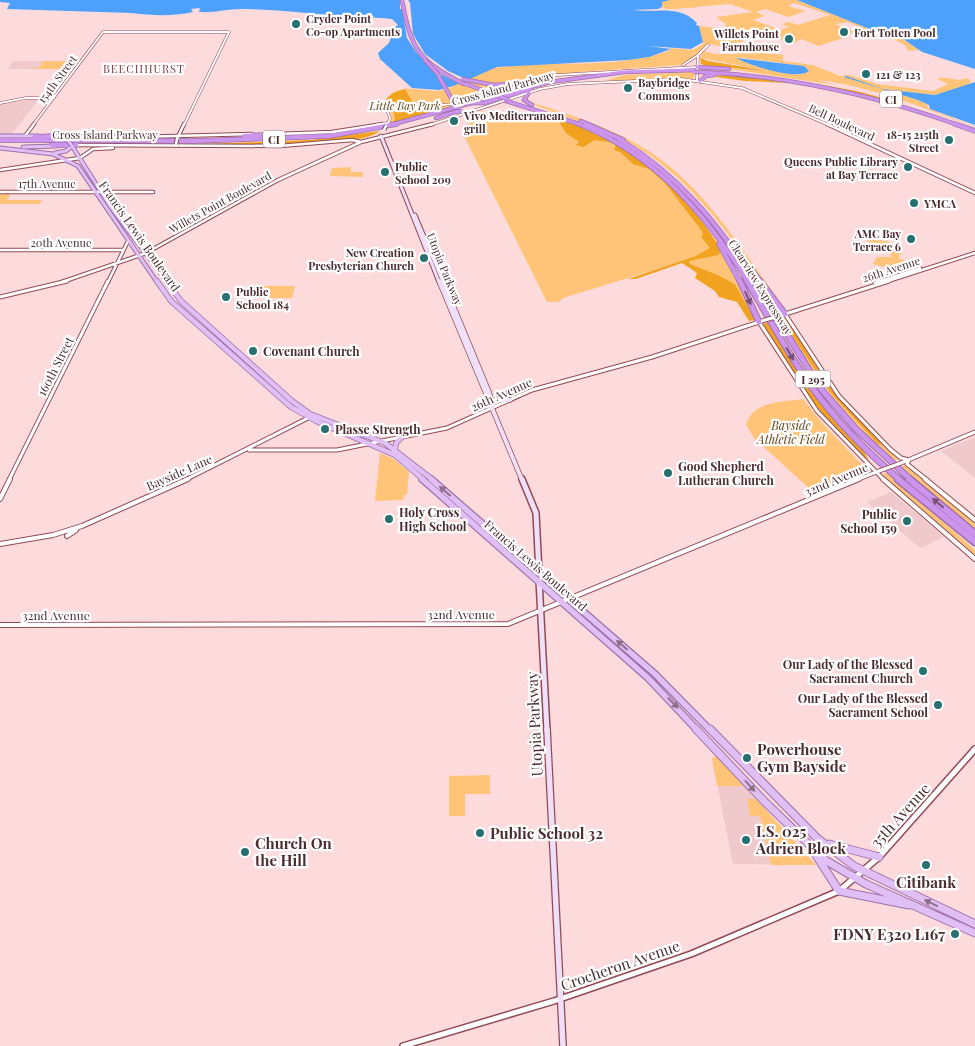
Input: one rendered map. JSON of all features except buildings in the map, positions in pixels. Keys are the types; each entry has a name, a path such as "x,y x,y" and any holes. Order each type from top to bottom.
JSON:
{"highway":[{"name":"I 295","path":"404,0 408,36 414,48 427,59"},
{"path":"427,59 454,76 473,82 498,86 585,75 648,71"},
{"path":"427,59 451,98 468,103 485,103 549,85 604,76"},
{"name":"Clearview Expressway","path":"427,59 465,84 588,129 646,160 672,183 732,255 795,363 824,404 864,447 975,542"},
{"name":"Cross Island Parkway","path":"0,139 172,141 318,137 359,132 405,123 541,84 586,76 648,71 697,70 766,74 821,82 870,93 975,130"},
{"name":"Cross Island Parkway","path":"0,139 20,143 310,140 388,126 529,88 604,76 697,70 790,79 882,99 975,130"},
{"path":"699,80 706,76 723,75 790,79"},
{"path":"480,96 541,84"},
{"path":"529,92 524,100 588,124 631,145"},
{"path":"405,123 472,99"},
{"path":"508,100 532,104"},
{"name":"Clearview Expressway","path":"508,100 588,125 631,145 662,166 688,193 741,260 810,374 831,402 887,460 975,533"},
{"path":"499,101 588,129"},
{"path":"388,126 458,111 464,112"},
{"path":"172,141 280,134"},
{"path":"0,139 54,136"},
{"path":"20,143 71,146 130,143"},
{"path":"688,193 735,248 785,314"},
{"path":"696,211 734,269 759,322"},
{"path":"931,506 975,547"}],"main road":[{"name":"Francis Lewis Boulevard","path":"0,139 24,136 54,136 68,140 114,220 171,301 284,401 308,418 395,449 685,702 817,838 864,870 975,924"},
{"name":"Utopia Parkway","path":"381,136 493,400 493,408"},
{"name":"Utopia Parkway","path":"381,136 474,368 493,408 536,513 563,1046"},
{"path":"0,148 71,146"},
{"path":"0,148 61,153 68,151 71,146"},
{"path":"37,152 69,160"},
{"name":"Francis Lewis Boulevard","path":"69,160 79,167 182,300 194,312 305,411 375,442 395,455 653,683 810,847 841,871 975,933"},
{"path":"114,220 129,231"},
{"path":"127,240 146,252"},
{"path":"139,255 156,267"},
{"path":"171,301 178,302 194,312"},
{"path":"493,400 510,400"},
{"path":"395,449 396,443 402,437"},
{"path":"817,838 838,848 879,857"},
{"path":"810,847 829,873 839,892 920,907"}],"street":[{"name":"154th Street","path":"24,136 103,32 230,32 177,137"},
{"path":"672,68 688,64 708,45"},
{"path":"698,55 697,70 699,80"},
{"path":"381,136 388,126 390,118 387,110 447,106 526,81 555,75 672,68 697,70"},
{"name":"Bell Boulevard","path":"361,142 425,127 464,112 548,87 583,83 699,80 742,88 763,95 975,193"},
{"path":"0,103 34,98 54,98"},
{"path":"54,136 177,137 280,134 388,126"},
{"path":"384,130 389,133 399,133"},
{"path":"176,145 177,137"},
{"path":"0,170 80,158 95,149 176,145 280,146 352,140 361,142"},
{"name":"Willets Point Boulevard","path":"0,297 60,283 146,252 246,197 361,142"},
{"path":"71,146 150,146"},
{"name":"17th Avenue","path":"0,192 153,192"},
{"name":"160th Street","path":"0,499 118,263 127,240"},
{"name":"20th Avenue","path":"0,250 123,250"},
{"name":"26th Avenue","path":"249,450 337,450 458,425 532,390 652,357 975,252"},
{"path":"58,289 60,283"},
{"path":"785,314 838,396 890,449 901,458 909,460 907,464 975,520"},
{"name":"Clearview Expressway","path":"759,322 805,396 826,422 877,472 975,558"},
{"name":"Bayside Lane","path":"0,544 53,535 82,526 249,450 308,418"},
{"name":"32nd Avenue","path":"0,625 508,624 975,432"},
{"path":"67,536 82,526"},
{"name":"35th Avenue","path":"839,892 879,857 975,749"},
{"name":"Crocheron Avenue","path":"403,1046 560,999 691,954 839,892"}],"shaded area":[{"path":"700,58 768,71 707,66 701,64"},
{"path":"13,61 66,61 60,69 8,69"},
{"path":"738,75 796,81 846,89 886,100 897,106 854,94 791,83 745,81 709,76"},
{"path":"405,89 413,103 389,105 386,99 393,93"},
{"path":"39,99 11,135 0,135 0,104"},
{"path":"425,108 428,113 393,122 395,119 394,110"},
{"path":"558,120 578,126 614,143 595,140 583,147 576,145 579,142 566,133"},
{"path":"380,131 367,137 316,144 253,146 179,145 310,140"},
{"path":"616,144 661,177 699,218 721,249 719,255 689,261 690,264 735,284 755,320 749,321 737,302 719,297 715,291 695,278 697,273 682,263 636,279 628,279 696,256 710,248 701,237 703,234 701,230 665,183 649,169 633,164 620,152 614,150"},
{"path":"785,317 830,388 883,446 877,443 829,391 781,318"},
{"path":"769,322 811,392 864,451 869,461 833,426 803,390 763,324"},
{"path":"975,437 975,478 941,451"},
{"name":"Public School 159","path":"891,492 944,537 920,548 867,502"},
{"path":"712,758 746,786 760,806 816,865 733,864"}],"green space":[{"name":"Little Bay Park","path":"669,0 797,0 872,30 902,38 919,50 908,51 906,46 890,37 848,22 835,24 854,32 819,46 801,39 794,43 765,35 753,34 749,30 730,32 746,38 736,47 744,51 783,55 783,61 813,65 840,76 850,75 877,84 933,91 948,84 937,79 959,80 967,78 971,81 970,84 935,95 883,89 918,100 929,105 927,105 928,108 975,127 898,99 858,87 736,70 699,70 704,67 769,71 700,58 703,51 716,54 737,54 733,49 709,44 689,61 681,65 580,72 531,79 426,115 390,125 392,117 386,100 398,90 443,90 485,71 500,67 608,62 650,56 671,50 670,48 693,50 703,44 699,26 726,29 726,24 716,17 753,12 730,4 695,7 697,9 666,9 662,7 662,2","holes":["794,3 830,15 798,25 789,22 781,24 789,27 780,30 753,20 765,16 756,12 765,9 788,17 806,11 788,6","737,57 804,66 809,71 803,74 784,73"]},
{"path":"43,61 78,61 75,65 63,65 60,69 30,69 40,67"},
{"path":"695,72 693,79 611,81 609,79 625,75"},
{"path":"530,94 527,101 610,130 641,146 676,172 694,189 727,228 786,310 715,218 677,177 655,159 619,137 526,101 527,95"},
{"path":"481,111 510,118 538,115 614,143 663,177 716,251 563,298 559,302 547,302 465,138 464,127 481,116"},
{"path":"351,167 351,172 363,172 363,177 330,176 332,168"},
{"path":"0,193 11,193 7,200 42,200 40,204 0,204"},
{"path":"874,236 885,242 883,237 902,254 898,255 900,259 911,266 905,263 888,268 873,264 877,257 892,257 888,251 883,252 877,248 873,249 875,253 862,244 870,243 865,239"},
{"path":"721,249 757,319 755,320 735,284 690,264 689,261 719,255"},
{"path":"252,286 295,286 292,298 248,298"},
{"path":"785,317 822,374 850,410 899,459 894,461 876,444 831,394 779,319"},
{"name":"Bayside Athletic Field","path":"803,399 823,424 868,471 814,493 754,438 746,425 754,411 761,407 777,402"},
{"path":"380,453 394,459 409,472 407,494 404,495 403,500 375,501"},
{"path":"906,465 975,523 975,529 901,467"},
{"path":"888,472 975,550 975,555 881,475"},
{"path":"717,756 746,786 717,786 712,758"},
{"path":"490,775 490,794 465,794 465,816 449,816 449,776"},
{"path":"747,799 756,799 816,865 771,865 760,816 750,816"}],"water":[{"path":"0,0 670,0 662,2 662,7 658,9 633,10 667,10 683,13 697,23 696,25 699,26 703,42 691,49 648,46 671,49 649,57 628,60 497,67 456,85 439,90 412,88 380,59 378,53 389,43 393,32 392,29 398,25 392,19 255,9 199,12 200,8 191,9 193,12 179,14 148,15 7,9 10,3 0,2"},
{"path":"797,0 975,0 975,69 922,52 902,38 872,30"},
{"path":"736,58 804,66 809,71 803,74 784,73 762,68"},
{"path":"846,76 883,89 935,95 975,82 975,125 930,109 929,105 918,100 844,77"}],"pier":[{"path":"400,0 408,0 410,3 413,34 425,54 448,71 470,81 460,84 440,74 447,91 445,92 436,73 416,52 407,38 402,9 400,9"}],"place":[{"name":"Cryder Point Co-op Apartments","path":"296,24"},
{"name":"Fort Totten Pool","path":"844,32"},
{"name":"Willets Point Farmhouse","path":"789,39"},
{"name":"121 & 123","path":"866,74"},
{"name":"Baybridge Commons","path":"628,88"},
{"name":"Vivo Mediterranean grill","path":"454,121"},
{"name":"18-15 215th Street","path":"949,140"},
{"name":"Queens Public Library at Bay Terrace","path":"908,167"},
{"name":"Public School 209","path":"385,172"},
{"name":"YMCA","path":"914,203"},
{"name":"AMC Bay Terrace 6","path":"911,239"},
{"name":"New Creation Presbyterian Church","path":"424,258"},
{"name":"Public School 184","path":"226,297"},
{"name":"Covenant Church","path":"253,351"},
{"name":"Plasse Strength","path":"325,429"},
{"name":"Good Shepherd Lutheran Church","path":"668,473"},
{"name":"Holy Cross High School","path":"389,519"},
{"name":"Public School 159","path":"907,521"},
{"name":"Our Lady of the Blessed Sacrament Church","path":"923,671"},
{"name":"Our Lady of the Blessed Sacrament School","path":"938,705"},
{"name":"Powerhouse Gym Bayside","path":"747,758"},
{"name":"Public School 32","path":"480,833"},
{"name":"I.S. 025 Adrien Block","path":"746,840"},
{"name":"Church On the Hill","path":"245,852"},
{"name":"Citibank","path":"926,865"},
{"name":"FDNY E320 L167","path":"955,934"}],"district":[{"name":"BEECHHURST","path":"144,68"}]}
